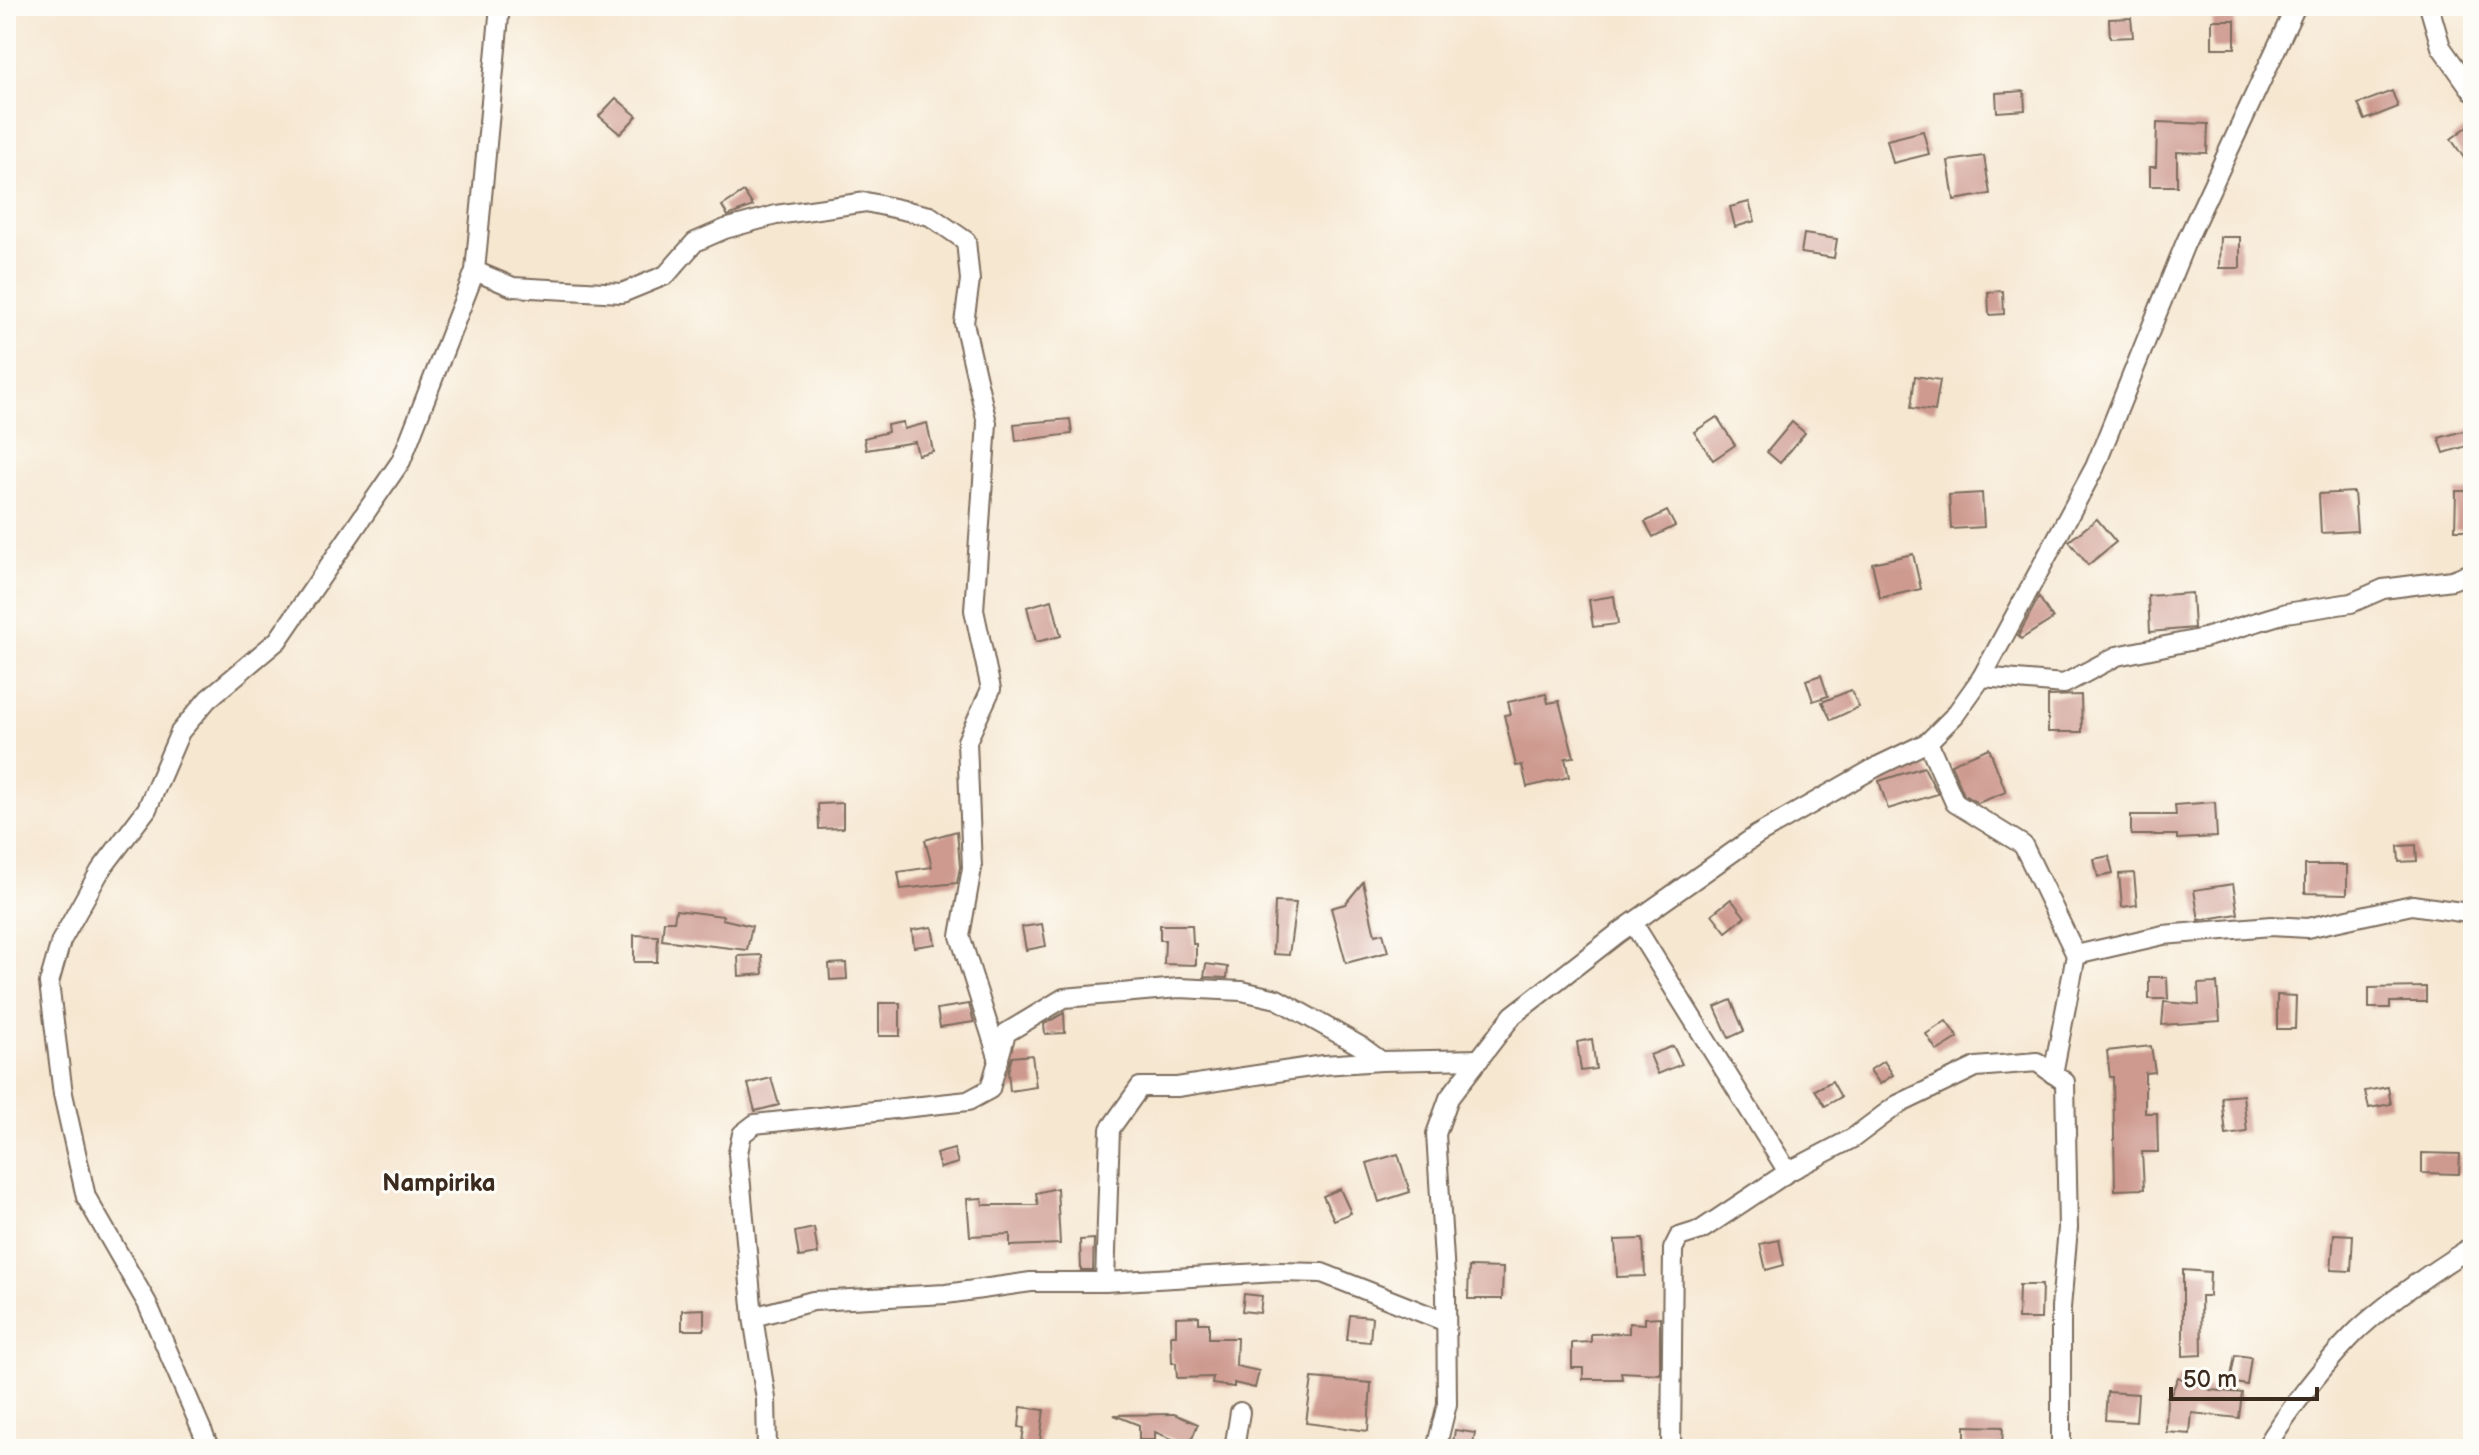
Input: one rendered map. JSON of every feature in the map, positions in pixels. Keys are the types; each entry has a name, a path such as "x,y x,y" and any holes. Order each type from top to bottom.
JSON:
{"street":[{"path":"210,1449 147,1303 86,1197 63,1094 49,983 61,941 100,871 147,809 180,732 208,699 278,640 401,461 475,271 500,6"},
{"path":"1436,1449 1447,1404 1436,1134 1449,1098 1513,1015 1633,923 1757,835 1878,766 1928,742 1955,715 1982,677 2095,467 2185,244 2296,6"},
{"path":"2429,6 2441,47 2473,92"},
{"path":"475,271 513,287 622,293 666,275 695,242 725,229 776,215 866,202 930,216 966,241 970,280 964,323 987,423 974,610 991,689 967,741 972,868 960,936 999,1060"},
{"path":"1982,677 2064,684 2117,656 2204,638 2286,613 2351,603 2383,589 2452,580 2473,572"},
{"path":"1928,742 1955,803 2023,845 2076,955 2053,1074"},
{"path":"2076,955 2163,935 2271,926 2307,928 2412,905 2468,913 2473,911"},
{"path":"1633,923 1788,1172"},
{"path":"767,1449 766,1399 753,1317 738,1153 742,1134 755,1124 968,1101 990,1089 1006,1033 1064,998 1179,988 1242,991 1277,999 1381,1061"},
{"path":"1105,1282 1110,1129 1140,1087 1177,1087 1324,1065 1480,1059"},
{"path":"1671,1449 1673,1249 1679,1237 1701,1230 1788,1172 1853,1138 1897,1105 1976,1067 2037,1062 2065,1082 2068,1228 2061,1308 2061,1449"},
{"path":"2265,1449 2276,1430 2358,1330 2418,1281 2473,1246"},
{"path":"753,1317 813,1301 946,1294 1031,1282 1105,1282 1278,1272 1322,1273 1446,1322"},
{"path":"1234,1449 1240,1412"}],"building":[{"path":"2131,18 2133,37 2110,38 2109,19"},
{"path":"2212,20 2235,20 2235,48 2212,48"},
{"path":"2024,91 2025,110 1997,112 1996,93"},
{"path":"2392,91 2398,107 2365,120 2358,104"},
{"path":"616,98 637,116 620,134 599,116"},
{"path":"2157,122 2208,124 2207,153 2177,152 2177,186 2150,186 2150,167 2156,167"},
{"path":"2467,127 2473,136 2473,171 2451,139"},
{"path":"1923,131 1929,154 1893,163 1887,140"},
{"path":"1984,156 1990,194 1954,200 1948,161"},
{"path":"744,192 753,206 728,216 722,206"},
{"path":"1749,202 1755,221 1735,227 1730,207"},
{"path":"1804,234 1837,239 1834,258 1801,253"},
{"path":"2220,237 2240,237 2240,268 2219,268"},
{"path":"2003,291 2004,314 1989,315 1988,292"},
{"path":"1915,376 1940,380 1935,411 1911,408"},
{"path":"1717,417 1735,445 1713,460 1694,432"},
{"path":"1070,419 1072,434 1016,441 1014,424"},
{"path":"903,422 904,429 927,423 933,451 918,455 915,442 866,450 864,438 888,432 887,425"},
{"path":"1792,422 1805,433 1780,463 1767,452"},
{"path":"2473,428 2473,444 2444,453 2439,438"},
{"path":"2456,491 2473,491 2473,530 2455,530"},
{"path":"2354,492 2357,531 2321,533 2319,494"},
{"path":"1982,493 1984,527 1951,529 1949,495"},
{"path":"1667,511 1675,526 1653,537 1645,522"},
{"path":"2097,519 2116,542 2088,565 2069,541"},
{"path":"1913,554 1921,589 1880,598 1872,563"},
{"path":"2192,593 2194,628 2150,632 2148,596"},
{"path":"1614,596 1618,624 1593,627 1589,600"},
{"path":"2039,597 2053,619 2021,639 2018,636"},
{"path":"1052,600 1061,636 1036,642 1027,607"},
{"path":"1821,675 1828,696 1813,701 1806,680"},
{"path":"1851,690 1859,707 1831,720 1822,702"},
{"path":"1546,694 1548,703 1559,701 1574,757 1565,758 1569,777 1527,787 1522,765 1516,766 1504,715 1511,714 1508,702"},
{"path":"2081,695 2082,732 2048,732 2048,696"},
{"path":"1989,748 2006,792 1978,803 1964,795 1951,764"},
{"path":"1924,767 1938,794 1888,809 1879,781"},
{"path":"2215,802 2217,837 2177,839 2177,835 2131,835 2131,815 2176,815 2175,805"},
{"path":"843,803 843,828 819,829 818,804"},
{"path":"957,831 960,867 957,883 901,889 898,872 932,867 925,840"},
{"path":"2416,845 2417,861 2399,862 2398,846"},
{"path":"2109,856 2113,874 2098,877 2094,859"},
{"path":"2305,865 2347,865 2347,894 2305,893"},
{"path":"2134,873 2137,905 2122,907 2119,874"},
{"path":"1363,882 1375,935 1383,933 1388,952 1346,963 1331,908 1345,904"},
{"path":"2233,884 2238,914 2199,920 2194,890"},
{"path":"1731,899 1745,917 1726,932 1712,914"},
{"path":"1275,902 1296,903 1289,955 1273,954"},
{"path":"676,910 723,916 722,919 752,926 747,950 662,940 664,921 674,921"},
{"path":"1042,924 1046,946 1026,950 1022,927"},
{"path":"1160,925 1192,925 1196,965 1164,964 1165,940 1160,940"},
{"path":"932,927 935,944 914,947 912,930"},
{"path":"634,935 658,936 657,962 634,962"},
{"path":"762,955 763,974 739,976 738,956"},
{"path":"846,963 847,979 830,980 829,964"},
{"path":"1206,964 1228,967 1227,978 1204,977"},
{"path":"2149,977 2167,977 2168,999 2149,999"},
{"path":"2217,983 2220,1021 2162,1025 2164,1002 2199,1005 2198,984"},
{"path":"2426,987 2426,1002 2390,1002 2390,1008 2369,1008 2369,988"},
{"path":"2277,995 2296,996 2295,1029 2277,1029"},
{"path":"1731,1000 1744,1031 1729,1038 1715,1007"},
{"path":"879,1003 900,1003 900,1036 879,1036"},
{"path":"969,1004 974,1022 940,1027 937,1009"},
{"path":"1064,1013 1065,1033 1045,1034 1044,1024"},
{"path":"1946,1021 1958,1038 1937,1051 1926,1034"},
{"path":"1592,1039 1596,1069 1581,1071 1577,1042"},
{"path":"1673,1046 1682,1064 1658,1074 1650,1055"},
{"path":"2151,1046 2155,1072 2145,1073 2145,1113 2157,1113 2158,1152 2142,1152 2144,1189 2115,1190 2113,1077 2110,1077 2107,1051"},
{"path":"1032,1055 1036,1087 1010,1091 1008,1071 1012,1057"},
{"path":"1884,1061 1893,1075 1880,1084 1870,1070"},
{"path":"771,1078 779,1105 755,1111 748,1084"},
{"path":"1832,1081 1841,1097 1825,1106 1815,1090"},
{"path":"2388,1087 2391,1104 2369,1108 2365,1091"},
{"path":"2243,1095 2247,1132 2226,1135 2222,1097"},
{"path":"954,1149 958,1163 940,1168 936,1154"},
{"path":"2422,1153 2460,1154 2459,1174 2422,1173"},
{"path":"1398,1154 1410,1192 1379,1202 1367,1163"},
{"path":"1057,1188 1060,1244 1010,1246 1010,1234 970,1236 967,1199 982,1198 983,1205 1038,1205 1036,1193"},
{"path":"1340,1189 1351,1213 1334,1220 1323,1196"},
{"path":"814,1228 818,1254 799,1257 795,1232"},
{"path":"2334,1234 2353,1235 2351,1271 2331,1270"},
{"path":"1094,1239 1093,1270 1081,1270 1080,1240"},
{"path":"1643,1239 1645,1276 1617,1277 1615,1240"},
{"path":"1779,1240 1784,1265 1766,1270 1760,1244"},
{"path":"1469,1267 1503,1268 1502,1299 1468,1299"},
{"path":"2183,1270 2210,1272 2209,1296 2201,1296 2202,1355 2183,1356"},
{"path":"2019,1285 2042,1285 2041,1319 2018,1319"},
{"path":"1244,1294 1262,1296 1260,1313 1242,1311"},
{"path":"704,1309 704,1330 682,1330 682,1310"},
{"path":"1350,1315 1372,1317 1370,1342 1347,1340"},
{"path":"1199,1316 1199,1323 1209,1323 1209,1338 1237,1338 1236,1366 1259,1371 1255,1388 1234,1383 1234,1387 1212,1384 1213,1377 1177,1378 1176,1363 1172,1363 1171,1335 1176,1335 1176,1317"},
{"path":"1660,1317 1660,1374 1621,1372 1622,1379 1583,1379 1583,1368 1572,1368 1572,1343 1591,1342 1591,1334 1629,1333 1629,1323 1645,1324 1645,1318"},
{"path":"2235,1355 2251,1357 2247,1385 2230,1382"},
{"path":"2178,1377 2211,1390 2242,1393 2239,1418 2192,1413 2190,1434 2166,1432 2167,1397 2170,1397"},
{"path":"1312,1378 1371,1383 1368,1431 1306,1423"},
{"path":"2107,1392 2138,1394 2136,1422 2105,1420"},
{"path":"1021,1407 1044,1410 1039,1449 1021,1449 1024,1428 1019,1427"},
{"path":"1174,1414 1198,1424 1189,1446 1155,1432 1155,1440 1139,1440 1139,1425 1114,1415"},
{"path":"1965,1426 2003,1427 2002,1446 1965,1444"},
{"path":"1455,1430 1475,1433 1472,1449 1452,1449"}],"district":[{"name":"Nampirika","path":"439,1183"}]}
